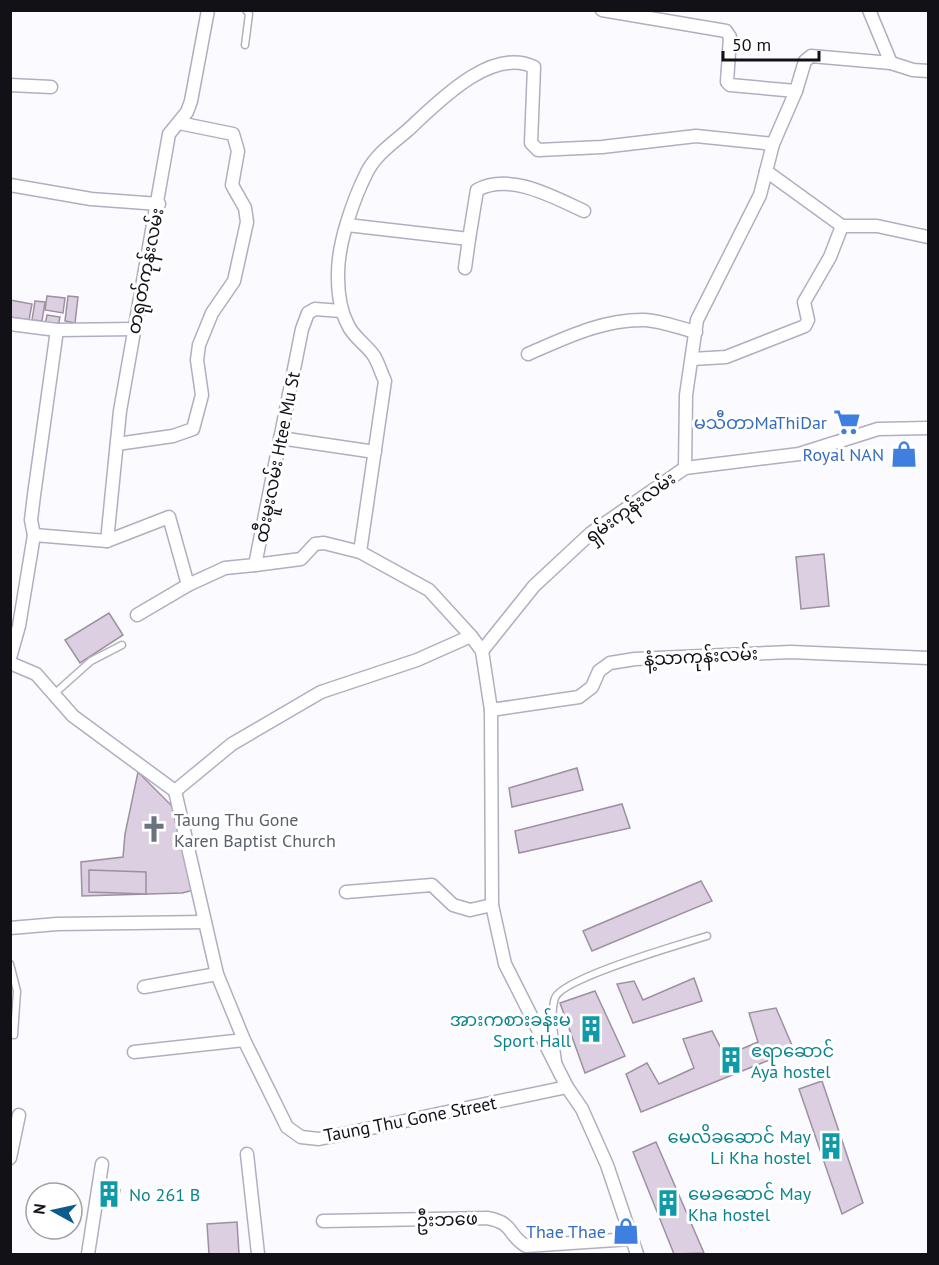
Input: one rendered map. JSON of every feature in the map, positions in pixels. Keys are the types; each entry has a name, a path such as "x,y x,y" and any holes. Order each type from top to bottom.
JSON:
{"street":[{"name":"တရုတ်ကုန်းလမ်း","path":"107,541 117,444 134,329 159,204 169,134 173,126 179,123 191,101 208,10"},
{"path":"603,10 726,31 730,37 727,82 730,85 795,91"},
{"path":"869,10 891,63"},
{"path":"685,468 686,394 698,320 760,195 773,144 805,61 811,56 891,63 913,70 928,71"},
{"path":"360,552 385,381 375,357 349,328 341,311 338,275 342,237 367,171 387,146 427,109 466,81 494,66 523,61 534,67 530,137 531,143 538,150 602,147 696,136 773,144"},
{"path":"10,85 51,87"},
{"path":"117,444 164,438 193,429 202,395 197,360 198,345 212,313 234,281 247,222 245,208 232,185 237,152 233,134 179,123"},
{"path":"766,171 842,226 877,226 928,237"},
{"path":"465,268 477,190 484,186 511,184 531,189 584,211"},
{"path":"10,185 91,199 159,204"},
{"path":"347,225 469,239"},
{"path":"692,359 726,357 805,326 808,320 804,302 830,256 842,226"},
{"name":"ထီးမူးလမ်း Htee Mu St","path":"137,615 188,585 225,568 255,564 302,329 308,313 315,309 341,311"},
{"path":"528,354 572,334 597,326 645,320 696,332"},
{"path":"10,324 57,330 134,329"},
{"path":"10,658 19,626 34,536 31,520 33,495 57,330"},
{"name":"ရှမ်းကုန်းလမ်း","path":"482,651 534,586 591,534 685,468 799,454 878,429 928,428"},
{"path":"280,438 375,452"},
{"path":"34,536 107,541 169,517 188,585"},
{"path":"255,564 301,559 315,544 324,543 360,552 429,590 482,651 491,710 492,905 505,964 567,1087 582,1109 607,1165 637,1254"},
{"path":"10,663 36,674 73,716 175,791 232,744 321,692 417,660 471,636"},
{"name":"နံ့သာကုန်းလမ်း","path":"491,710 579,697 592,687 599,671 610,663 635,659 791,652 928,658"},
{"name":"Taung Thu Gone Street","path":"175,791 217,974 244,1040 287,1127 301,1137 319,1139 567,1087"},
{"path":"346,892 432,885 453,904 470,910 492,905"},
{"path":"10,928 57,924 205,922"},
{"path":"144,987 190,981 217,974"},
{"path":"134,1052 244,1040"},
{"path":"10,1158 19,1115"},
{"path":"247,1155 258,1254"},
{"path":"88,1254 102,1164"},
{"name":"ဦးဘဖေ","path":"323,1221 487,1218 508,1225 519,1242 526,1246 631,1239"}],"lane":[{"path":"245,45 249,14 246,10"},
{"path":"54,694 91,661 122,645"},
{"path":"559,1071 555,998 561,988 600,971 707,936"},
{"path":"10,964 17,991 14,1035"}],"building":[{"path":"47,296 65,298 63,313 45,310"},
{"path":"68,296 78,297 75,323 65,321"},
{"path":"10,300 32,304 29,320 10,317"},
{"path":"35,301 45,302 42,321 32,320"},
{"path":"47,315 60,317 58,327 45,325"},
{"path":"824,554 829,606 801,609 796,557"},
{"path":"109,613 123,635 80,663 65,640"},
{"path":"577,768 583,790 512,807 509,788"},
{"name":"Taung Thu Gone Karen Baptist Church","path":"138,772 177,811 194,890 182,893 82,896 81,862 123,857 125,834"},
{"path":"622,804 630,828 519,853 515,831"},
{"path":"89,870 146,872 146,894 89,892"},
{"path":"701,881 712,901 592,951 583,931"},
{"path":"694,978 702,1001 633,1023 617,984 634,981 643,1000"},
{"name":"အားကစားခန်းမ Sport Hall","path":"595,991 625,1056 585,1073 560,1003"},
{"name":"ဧရာဆောင် Aya hostel","path":"776,1008 794,1050 641,1112 626,1074 647,1063 659,1084 694,1068 683,1039 712,1031 725,1056 758,1042 749,1013"},
{"name":"မေလိခဆောင် May Li Kha hostel","path":"822,1081 863,1203 842,1214 799,1089"},
{"name":"မေခဆောင် May Kha hostel","path":"656,1142 704,1253 674,1254 633,1152"},
{"name":"No 261 B","path":"100,1188 120,1190 118,1200 99,1198"},
{"path":"237,1222 239,1254 209,1254 207,1224"}],"place":[{"name":"မသီတာMaThiDar","path":"847,422"},
{"name":"Royal NAN","path":"904,454"},
{"name":"Taung Thu Gone Karen Baptist Church","path":"154,829"},
{"name":"အားကစားခန်းမ Sport Hall","path":"591,1029"},
{"name":"ဧရာဆောင် Aya hostel","path":"731,1060"},
{"name":"မေလိခဆောင် May Li Kha hostel","path":"831,1146"},
{"name":"No 261 B","path":"109,1194"},
{"name":"မေခဆောင် May Kha hostel","path":"668,1203"},
{"name":"Thae Thae","path":"626,1231"}]}
